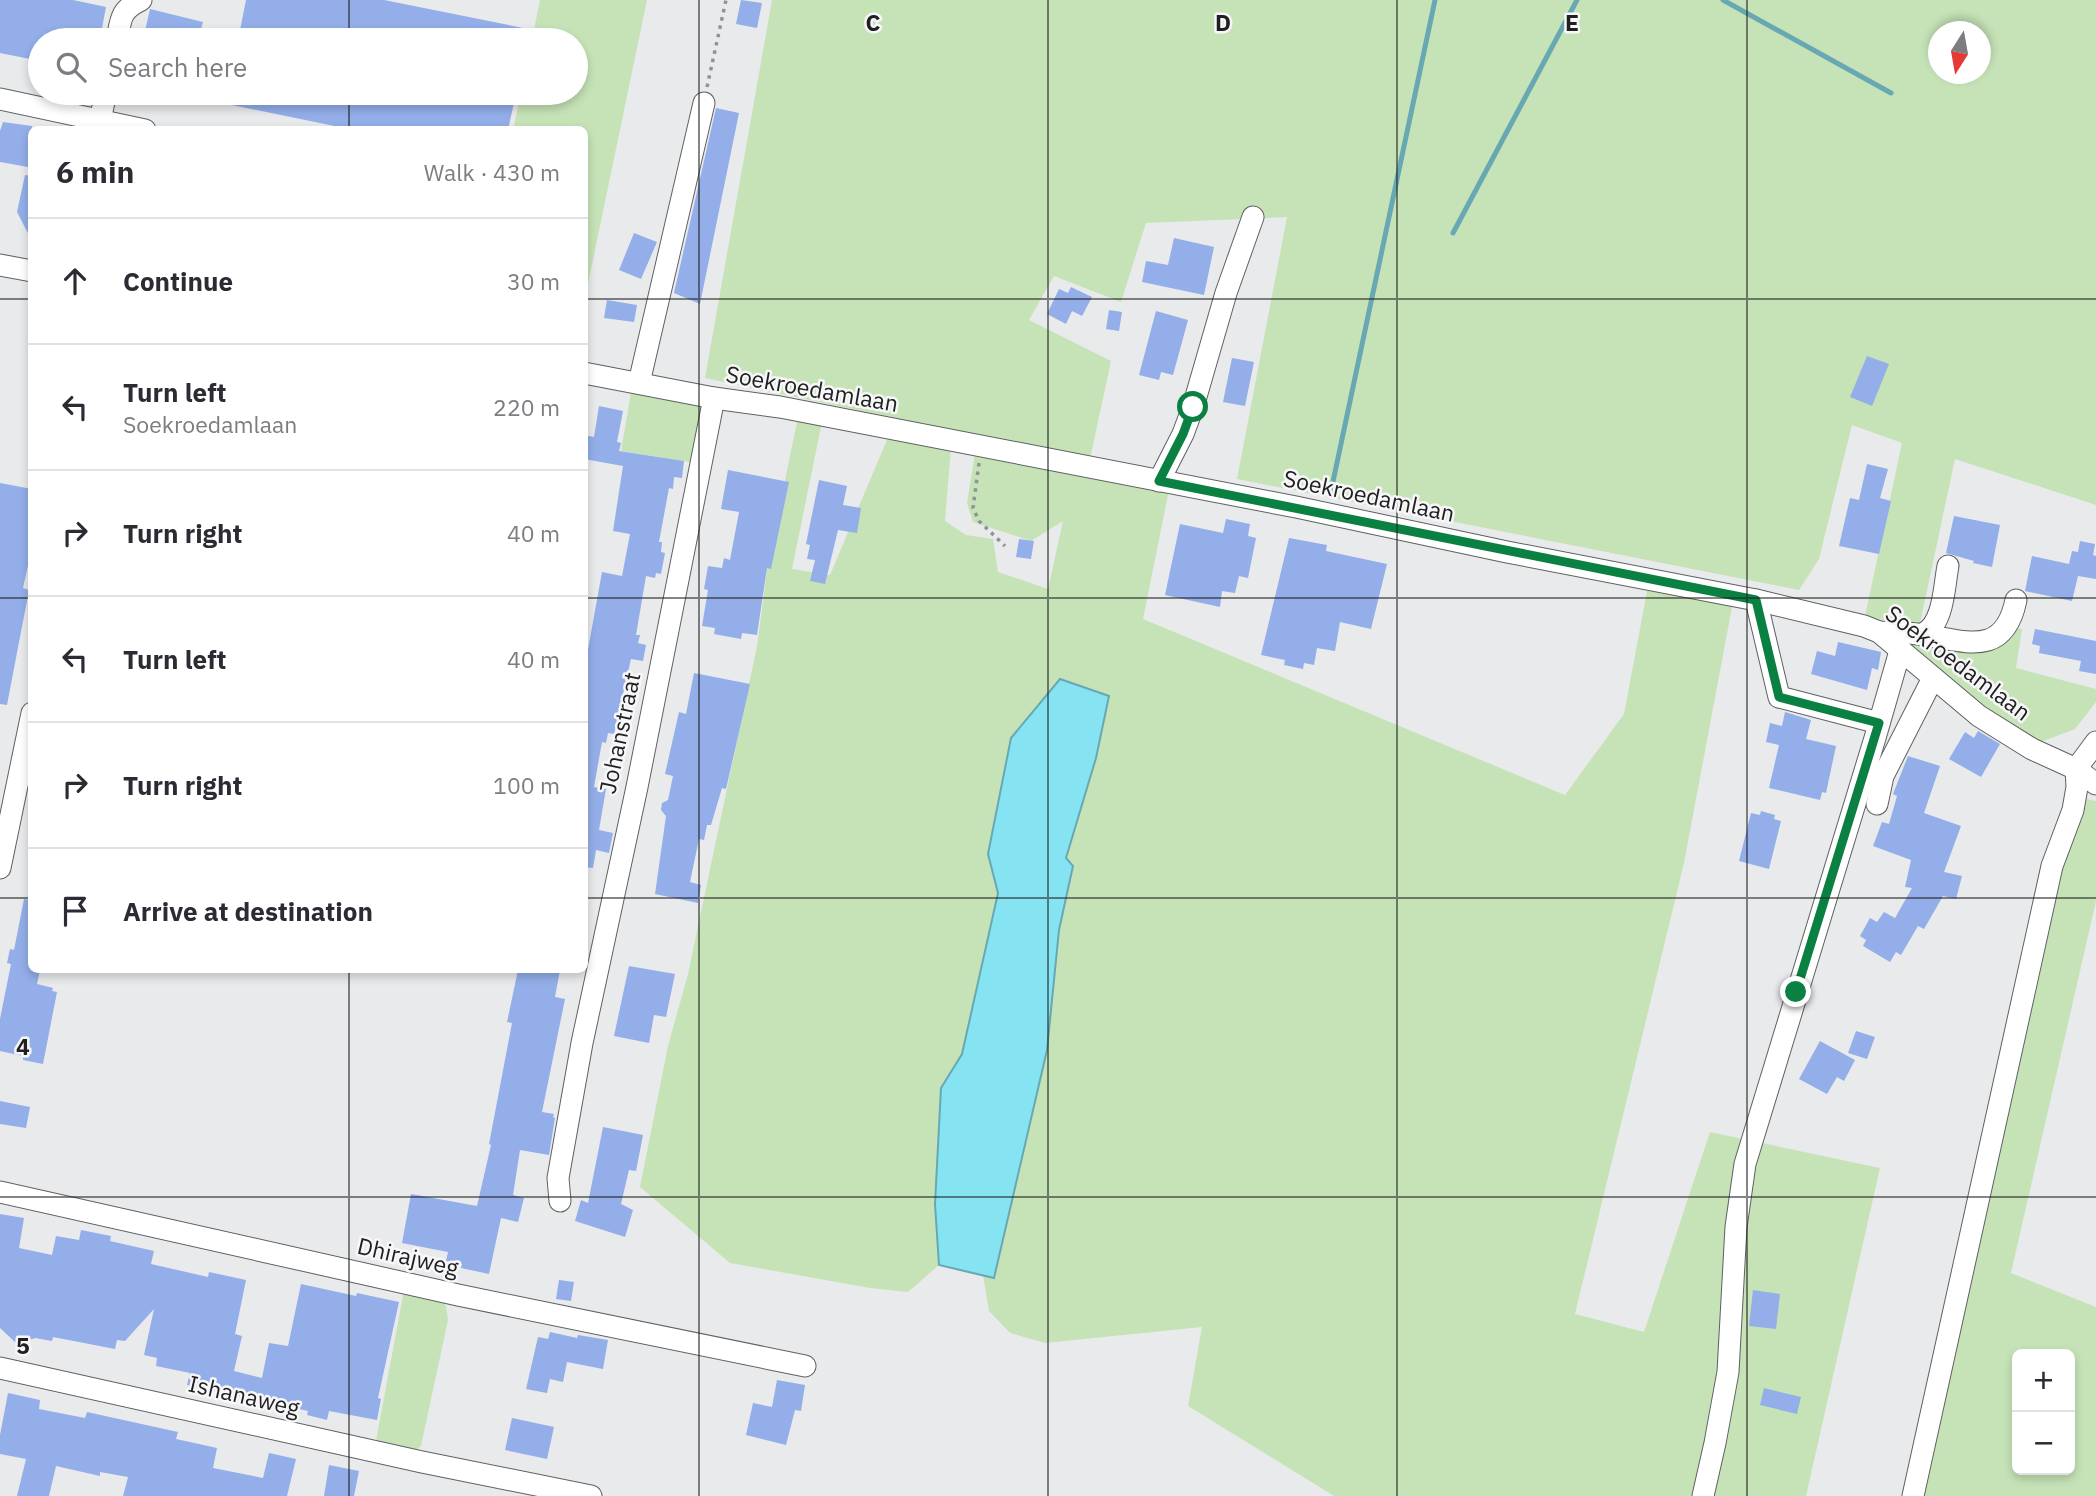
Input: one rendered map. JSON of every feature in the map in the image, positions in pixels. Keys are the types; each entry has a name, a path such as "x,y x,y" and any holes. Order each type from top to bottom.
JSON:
{"street":[{"path":"120,28 128,6 141,0"},
{"path":"0,99 28,105"},
{"path":"639,383 704,103"},
{"path":"29,105 127,126"},
{"path":"100,120 103,105"},
{"path":"1159,481 1183,434 1193,407 1226,293 1252,217"},
{"path":"0,265 28,270"},
{"name":"Soekroedamlaan","path":"588,374 714,398 780,407 1159,481 1756,600 1864,626 1879,632 1979,716 2032,749 2076,769 2096,784"},
{"name":"Johanstraat","path":"560,1202 558,1178 582,1043 637,787 714,398"},
{"path":"1923,634 1929,631 1935,622 1948,566"},
{"path":"1756,600 1779,697 1879,723"},
{"path":"1879,632 1923,634 1964,643 1986,641 1996,636 2012,617 2016,600"},
{"path":"1703,1496 1728,1372 1736,1227 1745,1164 1899,651"},
{"path":"1877,804 1884,776 1933,678"},
{"path":"0,865 28,732"},
{"path":"1913,1496 2052,866 2073,810 2077,787 2076,769 2096,742"},
{"name":"Dhirajweg","path":"0,1192 458,1295 805,1366"},
{"name":"Ishanaweg","path":"0,1368 422,1462 591,1496"}],"path":[{"path":"704,103 726,0"},
{"path":"981,447 973,508 979,521 1005,546"}],"green space":[{"path":"540,0 647,0 588,284 588,126 514,126 518,105 588,105 588,28 534,28"},
{"path":"772,0 2096,0 2096,505 1955,459 1919,628 1865,616 1902,443 1852,425 1819,559 1799,590 1237,479 1287,217 1146,223 1121,302 1054,276 1029,320 1111,361 1090,459 705,378"},
{"path":"632,387 697,403 703,415 696,463 621,451"},
{"path":"798,417 822,422 792,569 830,575 889,435 951,447 945,521 966,535 993,539 998,572 1048,589 1063,521 1031,541 973,522 967,503 975,453 1169,490 1143,619 1565,795 1624,714 1648,586 1733,602 1684,863 1575,1314 1644,1332 1710,1132 1880,1168 1806,1496 1334,1496 1188,1406 1202,1327 1045,1343 1010,1333 989,1311 983,1275 995,1277 1047,1050 1059,930 1073,866 1066,858 1096,758 1109,696 1060,679 1011,738 988,854 998,893 962,1054 941,1088 935,1204 939,1265 908,1292 870,1288 730,1263 640,1187 668,1046 688,974 757,646 768,563"},
{"path":"2011,628 2022,629 2016,668 2096,689 2096,702 2075,729 2041,742 2024,738 1885,631 1979,649"},
{"path":"2086,799 2096,801 2096,901 2011,1273 2096,1307 2096,1496 1921,1496 2058,882"},
{"path":"404,1290 439,1296 446,1306 448,1320 421,1446 414,1452 375,1446"}],"water":[{"path":"1060,679 1109,696 1096,758 1066,858 1073,866 1059,930 1047,1050 994,1278 939,1265 935,1204 941,1088 962,1054 998,893 988,854 1011,738"}],"building":[{"path":"0,0 73,0 106,7 102,28 28,28 28,59 0,53"},
{"path":"246,0 384,0 523,28 240,28"},
{"path":"741,0 762,3 757,28 736,24"},
{"path":"150,9 203,22 201,28 146,28"},
{"path":"232,105 513,105 509,126 334,126"},
{"path":"716,108 739,113 700,304 674,293"},
{"path":"3,122 32,126 28,126 28,167 0,162 0,131"},
{"path":"25,175 28,175 28,233 17,212"},
{"path":"634,233 657,242 641,279 619,270"},
{"path":"1174,238 1214,247 1204,295 1142,282 1146,261 1168,265"},
{"path":"1071,287 1092,297 1082,316 1072,311 1066,324 1047,314 1059,289 1068,293"},
{"path":"607,300 637,305 634,322 604,318"},
{"path":"1109,310 1122,312 1119,331 1106,329"},
{"path":"1156,311 1188,320 1173,375 1161,372 1159,380 1139,375"},
{"path":"1867,356 1889,364 1872,406 1850,397"},
{"path":"1232,358 1254,362 1245,406 1223,402"},
{"path":"599,406 623,411 617,442 621,443 619,451 684,461 682,478 674,477 673,489 669,488 659,542 662,542 661,552 665,553 661,574 656,573 655,578 646,576 636,635 640,635 638,643 646,645 643,661 631,659 614,734 608,733 606,743 602,742 594,787 606,789 599,830 613,833 609,853 596,850 593,868 588,867 588,649 602,572 622,576 630,534 613,531 623,466 588,460 588,436 594,437"},
{"path":"1867,464 1888,469 1880,498 1891,501 1879,554 1839,546 1850,498 1859,500"},
{"path":"728,470 789,482 771,569 767,568 757,635 742,633 741,639 714,634 715,628 702,626 708,590 704,589 708,566 722,568 724,558 730,560 739,512 721,509"},
{"path":"819,480 847,486 843,505 861,508 857,533 838,530 825,584 810,581 815,560 807,559 810,545 806,544"},
{"path":"0,483 28,488 28,566 23,588 28,590 28,595 7,705 0,704"},
{"path":"1954,516 2000,525 1992,567 1946,553"},
{"path":"1226,519 1250,524 1248,536 1256,538 1248,578 1239,576 1235,593 1222,591 1220,607 1165,595 1180,524 1223,533"},
{"path":"1289,538 1327,545 1326,551 1387,564 1371,629 1340,622 1335,651 1317,648 1314,665 1304,663 1303,669 1284,665 1285,660 1261,655"},
{"path":"1019,539 1034,541 1031,559 1016,557"},
{"path":"2080,541 2095,544 2093,555 2096,556 2096,579 2078,576 2072,601 2025,591 2032,556 2069,564 2072,551 2078,552"},
{"path":"2035,629 2096,641 2096,674 2079,671 2081,661 2039,653 2040,646 2032,644"},
{"path":"1838,642 1881,652 1878,670 1872,668 1867,690 1811,674 1817,651 1835,656"},
{"path":"694,673 750,684 726,789 722,788 704,840 699,839 690,882 701,885 698,903 655,894 666,816 661,810 662,803 668,800 673,776 665,774 679,712 686,714"},
{"path":"1785,712 1811,720 1806,739 1836,746 1826,793 1822,792 1820,800 1769,788 1779,745 1766,742 1770,723 1782,726"},
{"path":"1978,731 2000,744 1981,777 1949,759 1965,732 1974,738"},
{"path":"1908,756 1940,766 1924,813 1961,826 1944,872 1962,876 1956,899 1943,896 1924,929 1918,926 1901,955 1896,952 1890,962 1863,946 1866,940 1860,936 1870,918 1877,922 1884,912 1895,918 1912,888 1905,887 1911,860 1873,846 1882,822 1889,824 1897,796 1893,794"},
{"path":"1761,811 1775,815 1774,819 1781,821 1769,869 1739,861 1751,813 1760,815"},
{"path":"24,899 28,900 28,973 39,973 37,984 53,988 52,991 57,992 43,1064 0,1051 0,1019 11,964 7,963 10,949 14,950"},
{"path":"629,966 675,974 666,1017 654,1015 649,1043 614,1036"},
{"path":"517,973 559,973 555,997 565,999 542,1112 554,1114 555,1118 549,1155 520,1150 513,1195 524,1198 518,1222 501,1218 489,1274 461,1268 462,1264 446,1261 448,1252 402,1243 411,1194 477,1206 491,1145 489,1144 512,1023 507,1022"},
{"path":"1856,1031 1875,1037 1867,1059 1848,1053"},
{"path":"1820,1041 1855,1060 1844,1081 1837,1077 1827,1094 1799,1079"},
{"path":"0,1101 30,1107 26,1128 0,1124"},
{"path":"603,1127 643,1135 636,1171 629,1170 621,1204 633,1210 625,1237 575,1221 581,1200 588,1203"},
{"path":"0,1214 24,1218 19,1248 52,1255 56,1236 79,1240 81,1230 111,1236 110,1241 154,1251 151,1264 208,1277 209,1272 246,1280 235,1334 242,1336 234,1371 262,1378 269,1343 288,1346 301,1284 399,1302 378,1398 381,1399 377,1420 329,1411 327,1420 307,1415 308,1411 187,1385 190,1373 156,1366 157,1358 144,1355 154,1309 125,1341 117,1340 115,1349 53,1337 52,1341 35,1338 21,1343 15,1342 0,1328"},
{"path":"559,1280 574,1282 571,1301 556,1299"},
{"path":"1753,1290 1780,1294 1776,1329 1749,1326"},
{"path":"550,1332 577,1338 578,1335 608,1340 603,1369 567,1362 563,1382 550,1379 547,1393 526,1389 538,1337 548,1339"},
{"path":"777,1380 805,1385 801,1411 795,1410 786,1445 746,1435 753,1403 772,1407"},
{"path":"1764,1388 1801,1397 1797,1414 1760,1405"},
{"path":"8,1393 40,1400 39,1409 85,1418 87,1412 178,1432 176,1439 217,1448 213,1468 263,1478 269,1453 296,1459 287,1496 123,1496 128,1477 100,1472 100,1476 56,1466 49,1496 17,1496 26,1459 0,1454 0,1435"},
{"path":"512,1418 554,1427 547,1459 505,1450"},
{"path":"329,1465 359,1471 354,1496 324,1496"}],"waterway":[{"path":"1331,491 1435,0"},
{"path":"1453,233 1577,0"},
{"path":"1723,0 1891,93"}],"route":[{"path":"1193,407 1183,434 1159,481 1756,600 1779,697 1879,723 1796,992"}]}
